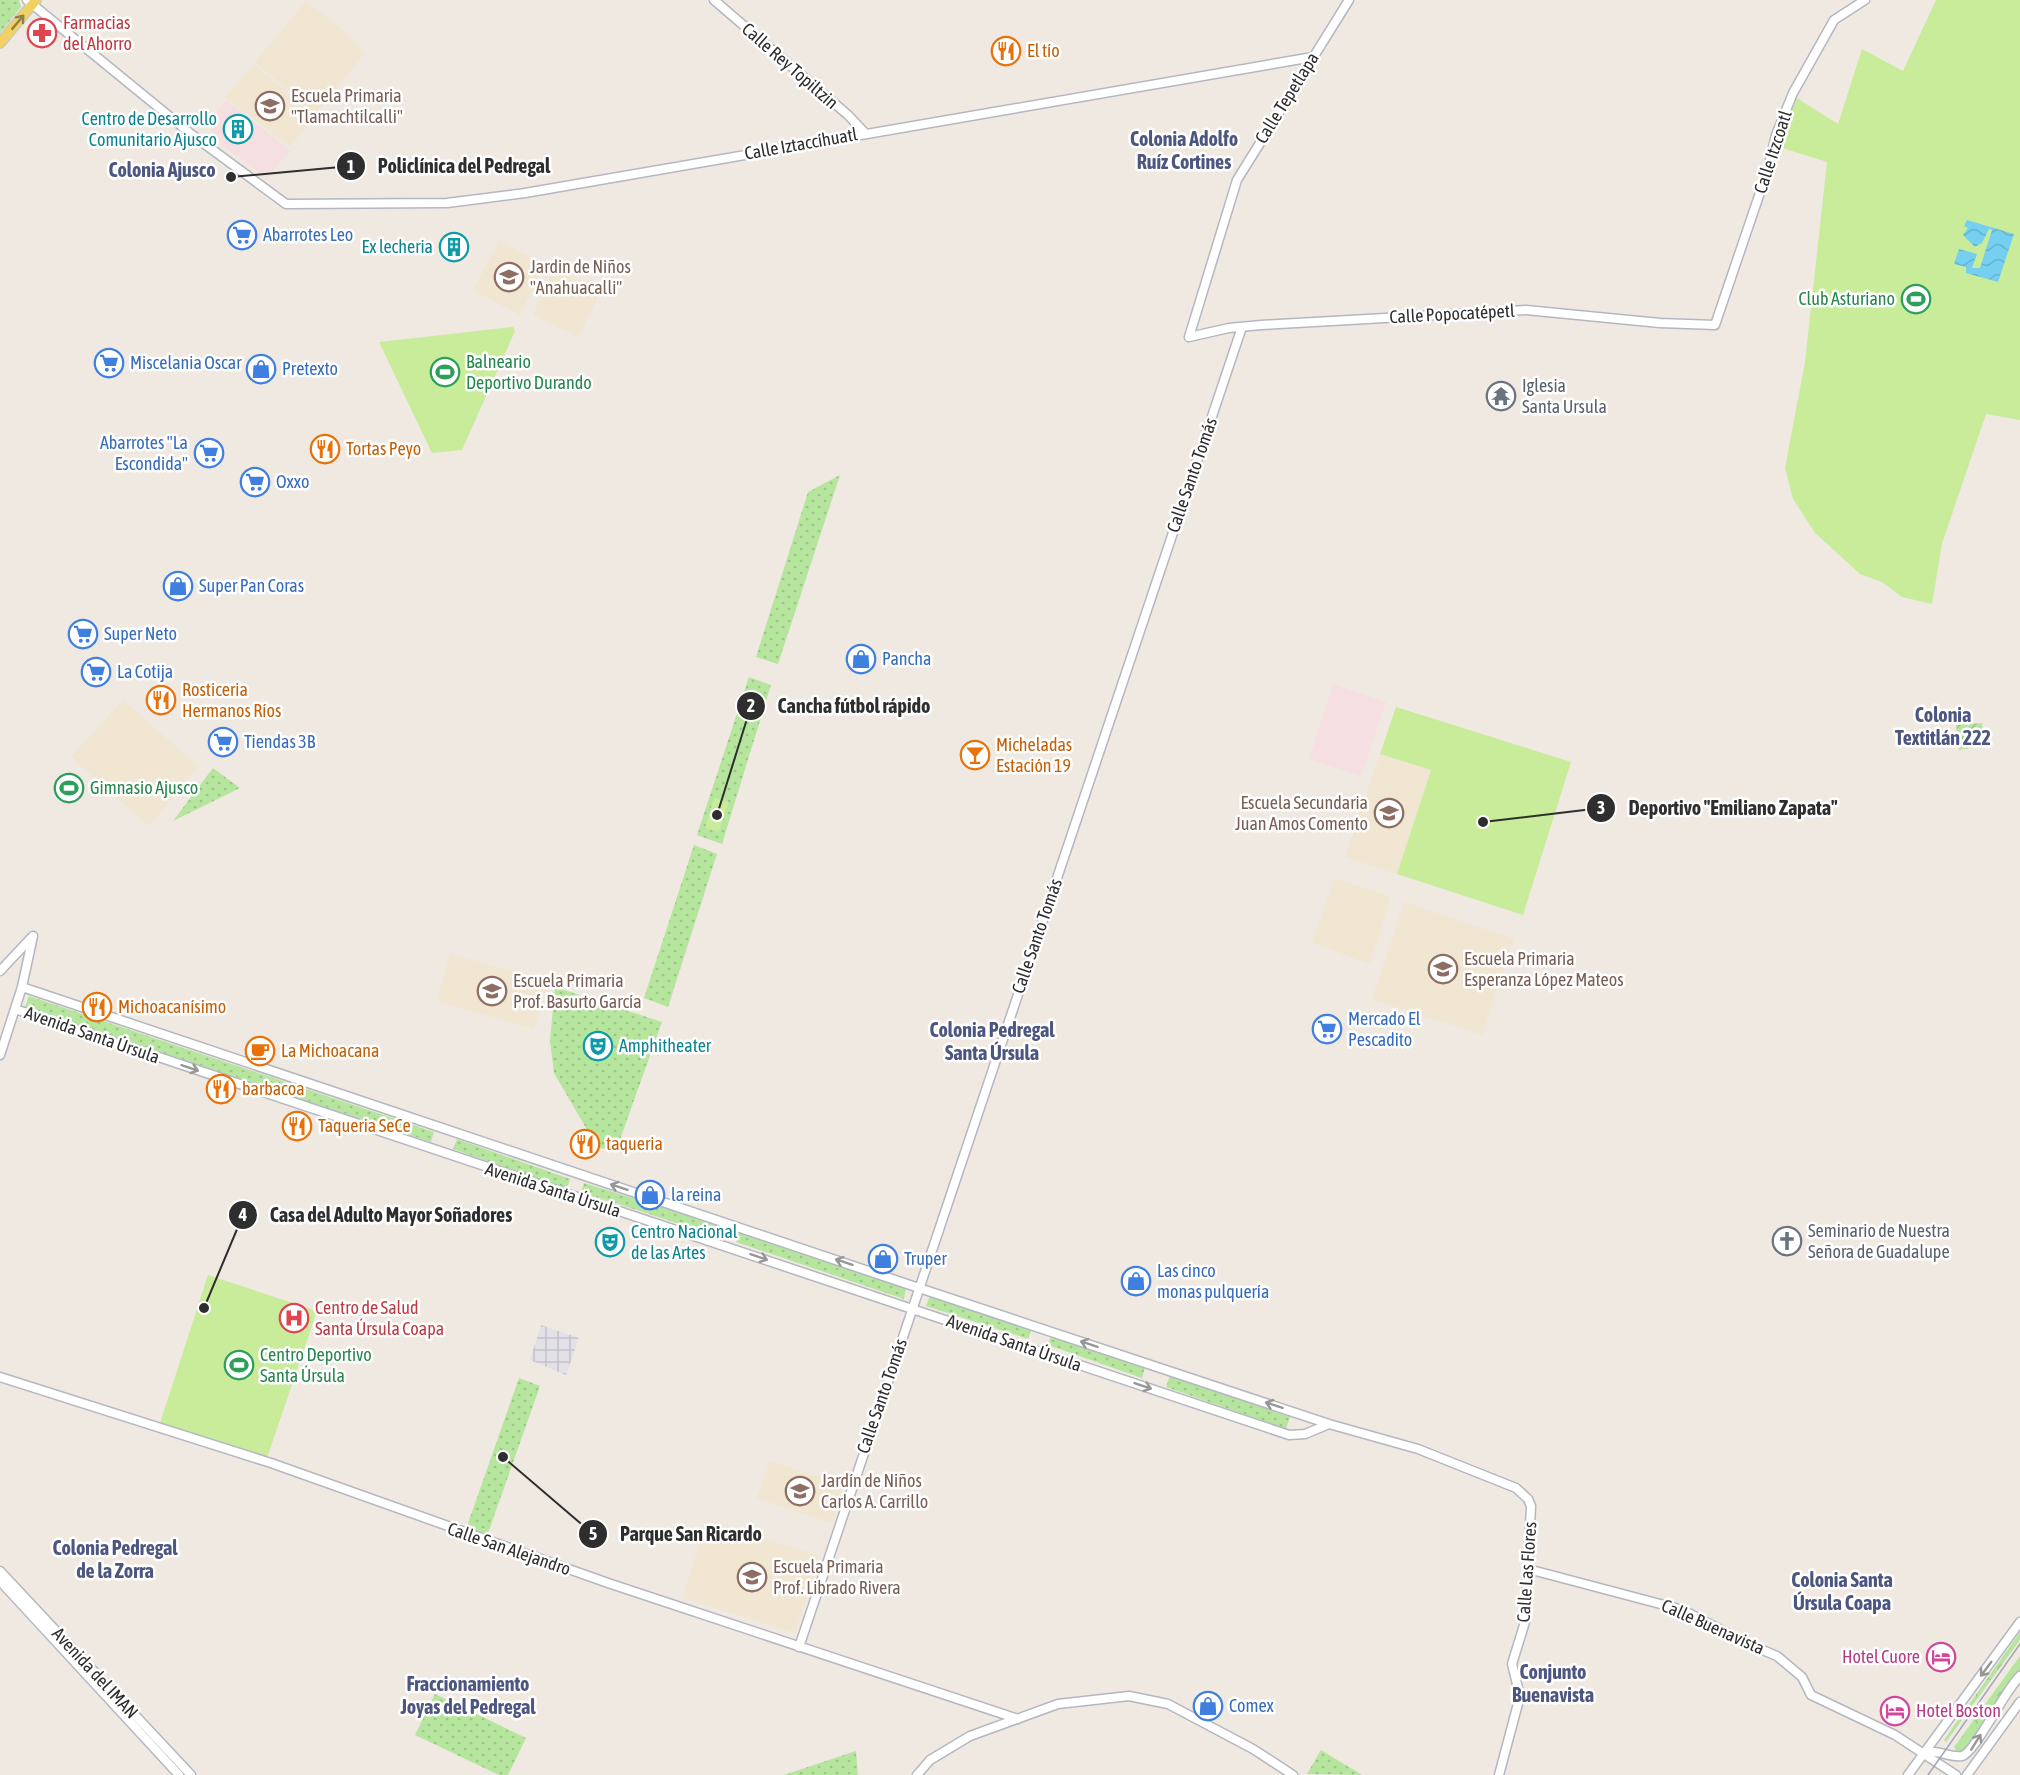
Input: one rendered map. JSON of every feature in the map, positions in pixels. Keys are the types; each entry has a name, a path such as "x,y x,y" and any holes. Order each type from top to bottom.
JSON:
{"main road":[{"path":"0,43 32,1"}],"street":[{"name":"Calle Rey Topiltzin","path":"714,0 848,115 865,133"},
{"name":"Calle Tepetlapa","path":"1189,338 1237,180 1349,0"},
{"name":"Calle Itzcoatl","path":"1715,325 1767,172 1776,135 1793,93 1834,20 1865,0"},
{"name":"Calle Iztaccíhuatl","path":"32,1 191,134 286,204 447,203 608,180 865,133 1313,57"},
{"name":"Calle Popocatépetl","path":"1189,338 1242,327 1526,310 1660,323 1715,325"},
{"name":"Calle Santo Tomás","path":"799,1647 1242,327"},
{"path":"0,971 33,936 22,987 0,1055"},
{"name":"Avenida Santa Úrsula","path":"22,987 1329,1424 1418,1449 1506,1483"},
{"name":"Avenida Santa Úrsula","path":"15,1009 505,1175 912,1308 1289,1435 1305,1434 1329,1424"},
{"name":"Calle San Alejandro","path":"0,1377 271,1463 458,1531 1017,1719"},
{"name":"Calle Las Flores","path":"1499,1775 1520,1696 1512,1664 1525,1622 1531,1506 1524,1494 1506,1483"},
{"name":"Calle Buenavista","path":"1528,1569 1683,1610 1748,1644 1777,1656 1802,1677 1811,1695 1854,1713 1924,1752"},
{"name":"Avenida del IMAN","path":"0,1571 191,1775"},
{"name":"Avenida del IMAN","path":"0,1581 178,1775"},
{"path":"1908,1775 2020,1622"},
{"path":"1924,1752 1936,1750 1960,1756 1970,1752 1997,1705 2020,1676"},
{"path":"917,1775 930,1760 970,1736 1058,1704 1129,1696 1165,1703 1194,1716 1293,1775"},
{"path":"1967,1775 2020,1702"},
{"path":"1924,1752 1956,1775"}],"shaded area":[{"path":"306,1 342,29 365,53 316,114 255,62"},
{"name":"Escuela Primaria \"Tlamachtilcalli\"","path":"254,64 315,115 290,147 225,97"},
{"path":"226,100 290,150 267,178 214,140 211,121"},
{"name":"Jardin de Niños \"Anahuacalli\"","path":"499,241 544,264 520,315 473,290"},
{"path":"554,269 601,291 578,337 533,315"},
{"path":"1333,684 1386,702 1361,776 1309,759"},
{"path":"123,700 198,766 149,826 71,757"},
{"name":"Escuela Secundaria Juan Amos Comento","path":"1380,754 1431,769 1397,874 1345,857"},
{"path":"1334,878 1391,897 1370,964 1312,943"},
{"name":"Escuela Primaria Esperanza López Mateos","path":"1404,902 1514,939 1482,1035 1372,999"},
{"name":"Escuela Primaria Prof. Basurto García","path":"450,954 548,981 534,1029 437,1001"},
{"path":"541,1325 579,1338 566,1375 530,1360"},
{"name":"Jardín de Niños Carlos A. Carrillo","path":"770,1461 843,1485 832,1523 757,1498"},
{"name":"Escuela Primaria Prof. Librado Rivera","path":"706,1521 821,1556 795,1633 683,1598"}],"green space":[{"path":"0,0 19,0 21,7 0,33"},
{"name":"Club Asturiano","path":"1936,0 2020,0 2020,420 1986,414 1942,544 1932,604 1902,597 1882,582 1860,574 1815,533 1793,499 1785,468 1805,362 1827,162 1779,147 1795,97 1838,124 1862,49 1903,71"},
{"name":"Balneario Deportivo Durando","path":"513,327 515,331 462,450 432,453 379,342"},
{"path":"840,475 778,664 756,657 808,492"},
{"path":"749,677 771,685 722,844 697,835"},
{"path":"1396,707 1571,762 1523,915 1397,874 1431,770 1380,754"},
{"path":"1982,723 1985,745 1959,750 1956,725"},
{"path":"213,768 240,788 173,821"},
{"path":"714,798 729,802 719,832 705,828"},
{"path":"694,845 717,854 668,1007 644,998"},
{"path":"555,987 662,1022 618,1145 602,1149 596,1145 554,1073 550,1041"},
{"path":"29,996 434,1132 431,1142 25,1007"},
{"path":"457,1139 570,1179 567,1189 453,1149"},
{"path":"584,1183 723,1226 720,1237 581,1192"},
{"path":"738,1232 906,1288 904,1299 736,1242"},
{"name":"Centro Deportivo Santa Úrsula","path":"208,1275 317,1311 267,1458 160,1423"},
{"path":"930,1296 1032,1329 1028,1339 926,1306"},
{"path":"1051,1335 1145,1367 1142,1378 1048,1345"},
{"path":"1170,1376 1290,1417 1286,1429 1166,1387"},
{"path":"519,1378 540,1386 487,1536 466,1529"},
{"path":"2020,1632 2020,1640 1946,1742 1944,1740"},
{"path":"2020,1656 2020,1672 1994,1704 1964,1752 1958,1753 1954,1747"},
{"path":"435,1694 526,1738 508,1775 499,1775 415,1735"},
{"path":"1321,1750 1362,1775 1307,1774"},
{"path":"856,1751 858,1775 784,1775"}],"water":[{"path":"1967,220 2014,234 1998,282 1966,273 1966,267 1954,264 1959,249 1977,254 1972,268 1980,268 1992,230 1989,229 1982,243 1975,247 1963,235 1968,228 1964,226"}],"tram line":[{"path":"1928,1775 2020,1644"}],"place":[{"name":"Farmacias del Ahorro","path":"42,33"},
{"name":"El tío","path":"1006,51"},
{"name":"Escuela Primaria \"Tlamachtilcalli\"","path":"270,106"},
{"name":"Centro de Desarrollo Comunitario Ajusco","path":"238,129"},
{"name":"Policlínica del Pedregal","path":"231,177"},
{"name":"Abarrotes Leo","path":"242,235"},
{"name":"Ex lecheria","path":"454,247"},
{"name":"Jardin de Niños \"Anahuacalli\"","path":"509,277"},
{"name":"Club Asturiano","path":"1916,299"},
{"name":"Miscelania Oscar","path":"109,363"},
{"name":"Pretexto","path":"261,369"},
{"name":"Balneario Deportivo Durando","path":"445,372"},
{"name":"Iglesia Santa Ursula","path":"1501,396"},
{"name":"Tortas Peyo","path":"325,449"},
{"name":"Abarrotes \"La Escondida\"","path":"209,453"},
{"name":"Oxxo","path":"255,482"},
{"name":"Super Pan Coras","path":"178,586"},
{"name":"Super Neto","path":"83,634"},
{"name":"Pancha","path":"861,659"},
{"name":"La Cotija","path":"96,672"},
{"name":"Rosticeria Hermanos Ríos","path":"161,700"},
{"name":"Tiendas 3B","path":"223,742"},
{"name":"Micheladas Estación 19","path":"975,755"},
{"name":"Gimnasio Ajusco","path":"69,788"},
{"name":"Escuela Secundaria Juan Amos Comento","path":"1389,813"},
{"name":"Cancha fútbol rápido","path":"717,815"},
{"name":"Deportivo \"Emiliano Zapata\"","path":"1483,822"},
{"name":"Escuela Primaria Esperanza López Mateos","path":"1443,969"},
{"name":"Escuela Primaria Prof. Basurto García","path":"492,991"},
{"name":"Michoacanísimo","path":"97,1007"},
{"name":"Mercado El Pescadito","path":"1327,1029"},
{"name":"Amphitheater","path":"598,1046"},
{"name":"La Michoacana","path":"260,1051"},
{"name":"barbacoa","path":"221,1089"},
{"name":"Taqueria SeCe","path":"297,1126"},
{"name":"taqueria","path":"585,1144"},
{"name":"la reina","path":"650,1195"},
{"name":"Seminario de Nuestra Señora de Guadalupe","path":"1787,1241"},
{"name":"Centro Nacional de las Artes","path":"610,1242"},
{"name":"Truper","path":"883,1259"},
{"name":"Las cinco monas pulquería","path":"1136,1281"},
{"name":"Casa del Adulto Mayor Soñadores","path":"204,1308"},
{"name":"Centro de Salud Santa Úrsula Coapa","path":"294,1318"},
{"name":"Centro Deportivo Santa Úrsula","path":"239,1365"},
{"name":"Parque San Ricardo","path":"503,1457"},
{"name":"Jardín de Niños Carlos A. Carrillo","path":"800,1491"},
{"name":"Escuela Primaria Prof. Librado Rivera","path":"752,1577"},
{"name":"Hotel Cuore","path":"1941,1657"},
{"name":"Comex","path":"1208,1706"},
{"name":"Hotel Boston","path":"1895,1711"}],"district":[{"name":"Colonia Adolfo Ruíz Cortines","path":"1184,150"},
{"name":"Colonia Ajusco","path":"162,170"},
{"name":"Colonia Textitlán 222","path":"1943,726"},
{"name":"Colonia Pedregal Santa Úrsula","path":"992,1042"},
{"name":"Colonia Pedregal de la Zorra","path":"115,1560"},
{"name":"Colonia Santa Úrsula Coapa","path":"1842,1592"},
{"name":"Conjunto Buenavista","path":"1553,1684"},
{"name":"Fraccionamiento Joyas del Pedregal","path":"468,1696"}]}
